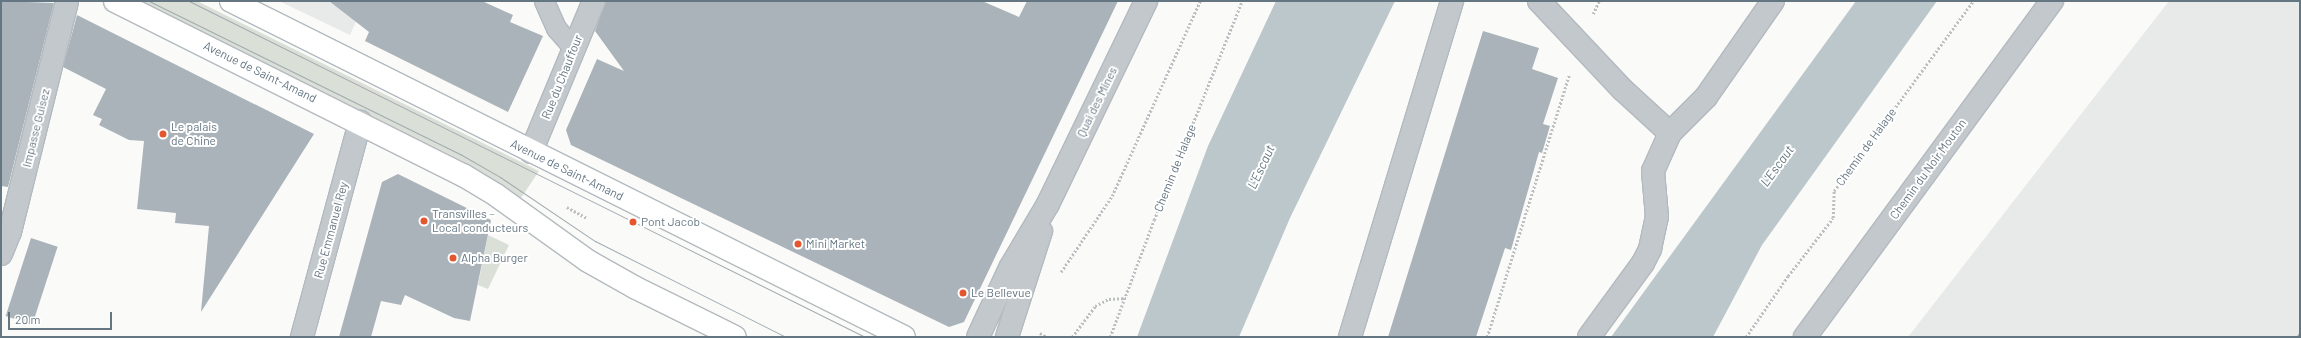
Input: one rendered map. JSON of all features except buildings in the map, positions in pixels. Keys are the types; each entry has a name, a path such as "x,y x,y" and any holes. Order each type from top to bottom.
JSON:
{"main road":[{"name":"Avenue de Saint-Amand","path":"115,1 360,122 480,184 588,261 636,288 736,337"},
{"name":"Avenue de Saint-Amand","path":"231,1 904,337"}],"street":[{"name":"Impasse Guisez","path":"1,254 10,232 68,1"},
{"name":"Rue du Chauffour","path":"531,152 594,1"},
{"name":"Quai des Mines","path":"978,337 1010,268 1048,204 1146,1"},
{"path":"1350,337 1452,1"},
{"path":"1539,1 1628,95 1670,133"},
{"path":"1590,337 1643,263 1650,249 1657,217 1653,171 1670,133 1706,97 1773,1"},
{"name":"Chemin du Noir Mouton","path":"1805,337 2052,1"},
{"name":"Rue Emmanuel Rey","path":"302,337 360,122"},
{"name":"Quai des Mines","path":"1007,337 1048,204"}],"lane":[{"path":"544,1 556,28 574,49"}],"path":[{"path":"1056,278 1112,196 1200,1"},
{"name":"Chemin de Halage","path":"1110,337 1126,298 1154,220 1242,1"},
{"name":"Chemin de Halage","path":"1746,337 1788,276 1833,218 1834,191 1973,1"},
{"path":"1487,337 1579,43"},
{"path":"1072,337 1095,306 1109,299 1126,298"}],"shaded area":[{"path":"141,1 197,1 539,171 521,198 462,161"},
{"path":"279,1 365,1 350,35"},
{"path":"2169,1 2300,1 2300,337 1908,337"},
{"path":"488,235 509,245 488,289 478,285"}],"water":[{"name":"L'Escaut","path":"1276,1 1395,1 1290,218 1239,337 1137,337 1208,146"},
{"name":"L'Escaut","path":"1856,1 1937,1 1762,245 1713,337 1611,337"}],"tram line":[{"path":"149,1 460,154 500,177 595,241 786,337"},
{"path":"189,1 865,337"}],"place":[{"name":"Le palais de Chine","path":"163,134"},
{"name":"Transvilles – Local conducteurs","path":"424,221"},
{"name":"Pont Jacob","path":"633,222"},
{"name":"Mini Market","path":"798,244"},
{"name":"Alpha Burger","path":"453,258"},
{"name":"Le Bellevue","path":"963,293"}]}
